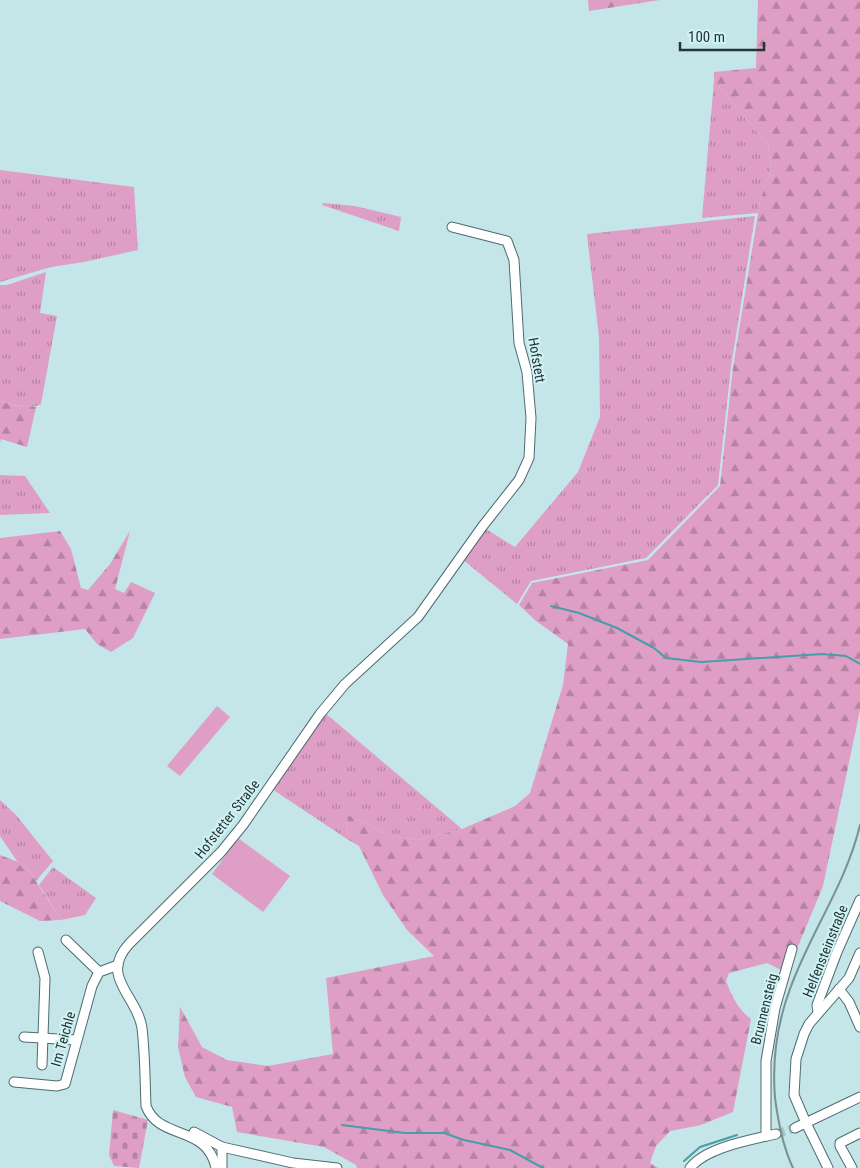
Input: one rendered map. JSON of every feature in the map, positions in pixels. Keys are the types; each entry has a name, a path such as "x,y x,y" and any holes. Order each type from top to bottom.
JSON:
{"street":[{"name":"Hofstett","path":"452,227 508,242 514,260 519,343 527,372 531,418 529,458 519,480 482,527"},
{"name":"Hofstetter Straße","path":"118,965 121,953 129,944 222,852 320,714 345,684 418,617 482,527"},
{"name":"Helfensteinstraße","path":"818,1012 820,998 837,952 860,900"},
{"path":"66,940 99,972 118,965 120,983 132,1003 142,1026 146,1106 150,1116 166,1127 199,1140 214,1157 216,1168"},
{"name":"Brunnensteig","path":"766,1136 766,1061 774,1016 792,949"},
{"path":"38,952 45,978 42,1066"},
{"name":"Helfensteinstraße","path":"828,1168 794,1095 795,1064 804,1034 818,1012 849,978 857,965 860,952"},
{"name":"Im Teichle","path":"14,1082 57,1086 65,1084 92,986 99,972"},
{"path":"839,989 849,1002 860,1027"},
{"path":"24,1037 76,1040"},
{"path":"795,1128 857,1099"},
{"path":"183,1134 186,1130 191,1131 222,1147 293,1163 336,1168"},
{"path":"852,1168 840,1143 860,1133"},
{"path":"690,1168 704,1156 744,1141 776,1134"},
{"path":"222,1147 222,1168"},
{"path":"279,1168 293,1163"}],"green space":[{"path":"588,0 660,0 589,11"},
{"path":"758,0 860,0 860,710 823,886 787,973 767,963 729,973 726,981 733,997 751,1019 733,1112 701,1125 670,1131 656,1146 650,1163 658,1168 357,1168 356,1165 324,1147 237,1132 232,1107 196,1097 185,1077 178,1047 180,1007 202,1047 227,1060 268,1066 333,1054 326,978 434,956 407,930 383,895 359,846 347,839 348,815 390,836 418,840 462,829 515,806 530,793 563,685 568,644 536,621 519,605 532,583 648,560 720,486 733,367 760,201 771,169 768,145 714,81 714,72 756,68"},
{"path":"714,81 768,145 771,169 758,213 702,218"},
{"path":"0,170 134,187 138,250 51,267 0,282"},
{"path":"323,203 355,206 401,217 399,231 322,205"},
{"path":"755,216 731,367 718,485 646,558 531,581 517,604 462,559 486,529 515,547 578,472 600,417 599,337 587,234"},
{"path":"46,272 40,313 57,316 41,404 26,407 0,401 0,285 7,285"},
{"path":"0,401 17,406 36,407 27,447 1,439 0,443"},
{"path":"0,475 25,476 50,513 0,515"},
{"path":"60,531 71,549 81,588 88,590 110,564 130,531 115,589 124,593 131,582 155,593 133,638 111,652 97,644 85,629 0,639 0,538"},
{"path":"217,706 230,717 180,776 167,766"},
{"path":"324,712 462,829 418,840 390,836 348,815 347,839 272,789"},
{"path":"0,800 16,815 53,861 36,881 26,866 21,867 0,836"},
{"path":"238,838 290,876 263,912 212,874"},
{"path":"0,855 18,862 21,867 26,866 61,920 40,921 0,901"},
{"path":"53,867 96,898 85,915 61,920 39,885"},
{"path":"113,1110 148,1120 139,1168 114,1166 109,1155"}],"waterway":[{"path":"551,606 579,613 617,628 654,648 666,658 701,662 822,654 846,656 860,664"},
{"path":"342,1125 405,1133 444,1133 464,1140 510,1150 543,1168"},
{"path":"684,1161 700,1147 737,1135"}],"tunnel":[{"path":"776,1134 795,1128"}],"railway":[{"path":"793,1168 781,1134 775,1098 774,1070 776,1043 786,1002 798,968 846,868 860,825"}]}
